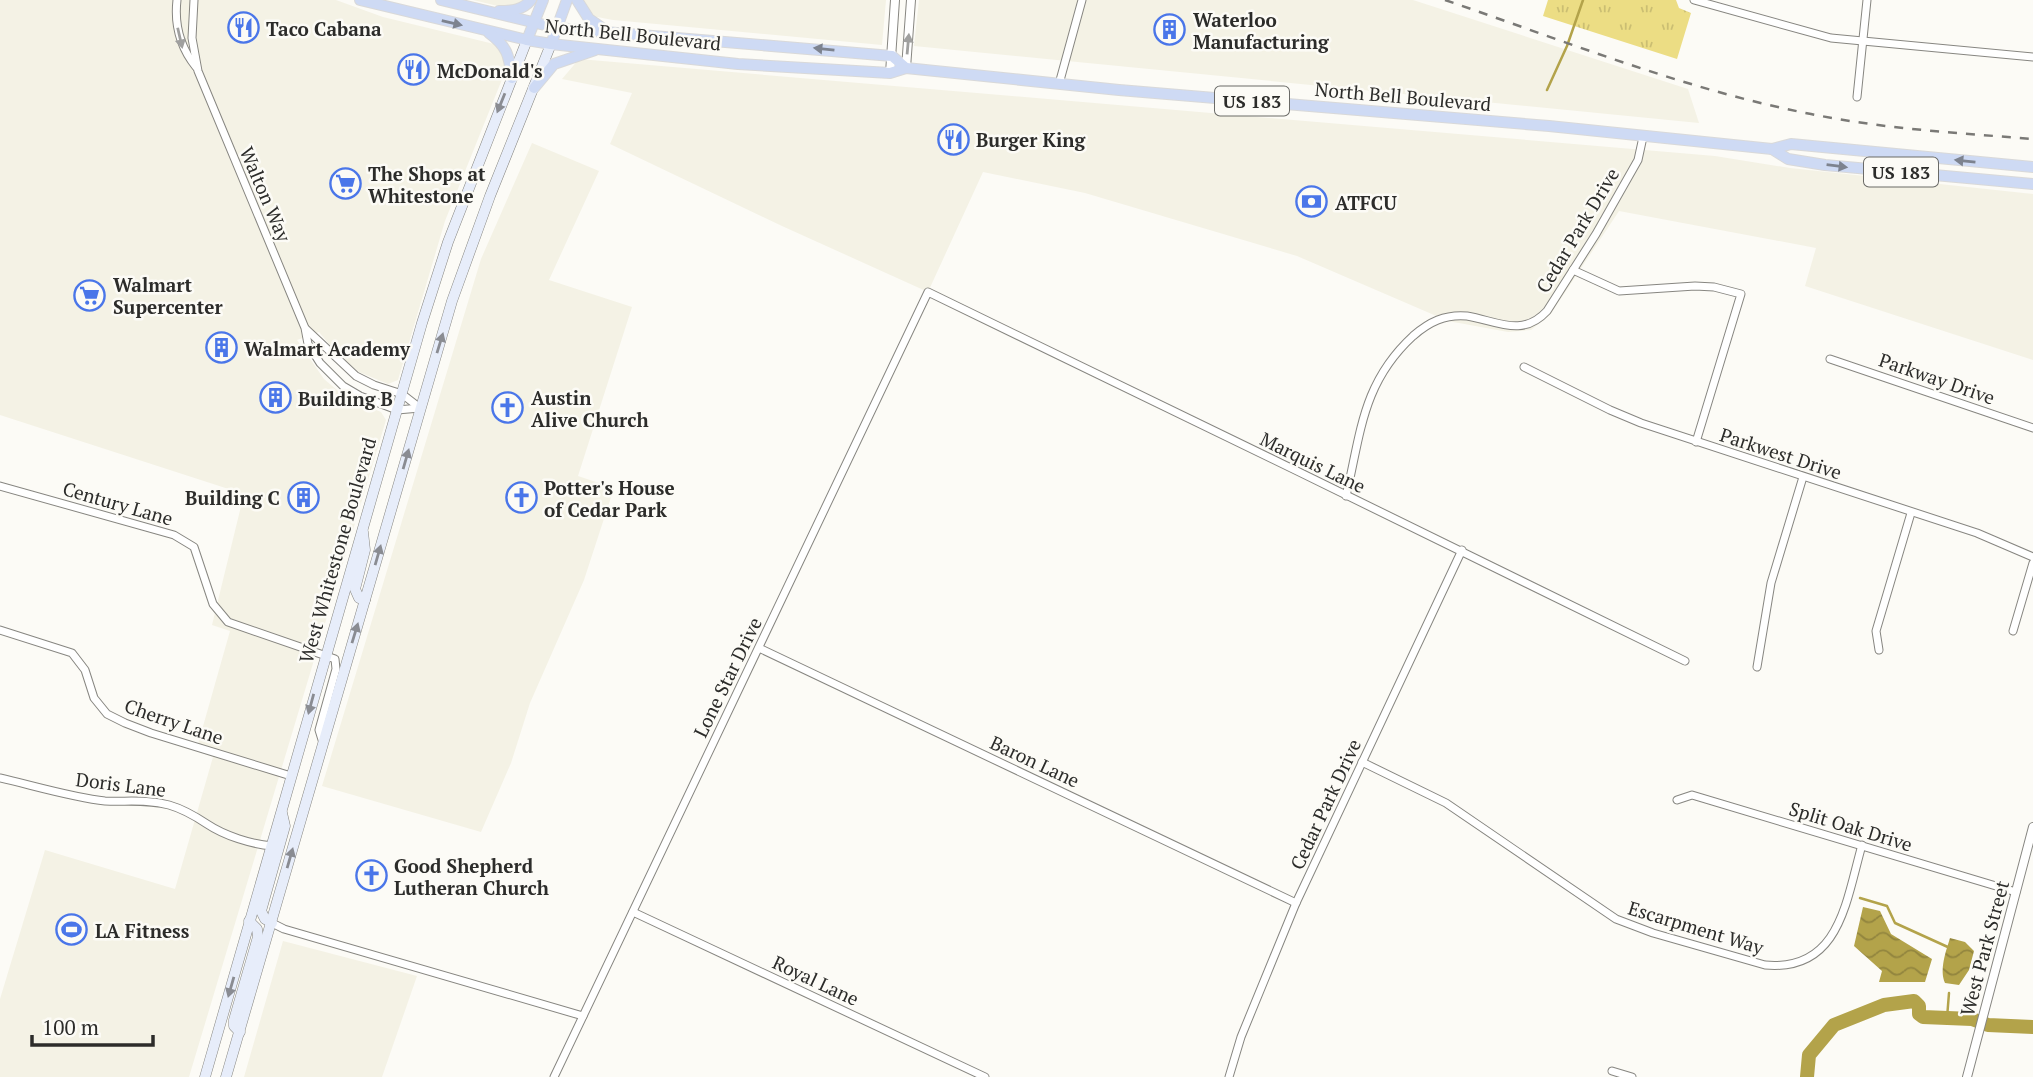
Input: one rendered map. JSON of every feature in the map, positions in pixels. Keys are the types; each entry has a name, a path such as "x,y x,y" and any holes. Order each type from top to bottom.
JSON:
{"main road":[{"name":"North Bell Boulevard","path":"360,0 527,40 738,64 890,73 906,68 1772,149 1791,144 2033,167"},
{"name":"North Bell Boulevard","path":"440,0 557,28 892,56"},
{"path":"478,10 512,11 526,6 531,0"},
{"path":"527,40 543,0"},
{"path":"551,44 567,0"},
{"path":"577,0 589,19 611,34"},
{"path":"484,30 499,40 509,55 512,78"},
{"name":"West Whitestone Boulevard","path":"205,1077 363,521 448,242 527,40"},
{"name":"West Whitestone Boulevard","path":"226,1077 420,408 467,257 551,44"},
{"path":"534,88 554,64 598,49"},
{"path":"892,56 906,68"},
{"name":"North Bell Boulevard","path":"1772,149 1788,159 1825,165 2033,184"},
{"path":"363,521 365,550 355,589 359,598 365,600"},
{"path":"272,923 265,919 261,911 285,826 282,813"},
{"path":"240,1032 234,1026 234,1020 258,937 257,929 249,921"}],"street":[{"name":"Walton Way","path":"177,0 180,40 183,50 198,71"},
{"name":"Walton Way","path":"194,0 192,38 198,71 305,328 308,344 326,371 360,396 397,410 420,408"},
{"path":"890,73 895,0"},
{"path":"906,68 911,0"},
{"path":"1059,84 1082,0"},
{"path":"1694,0 1814,34 1863,43 2033,57"},
{"path":"1857,97 1867,0"},
{"name":"Cedar Park Drive","path":"1346,496 1368,399 1377,379 1404,345 1426,326 1443,317 1468,317 1513,327 1530,325 1547,312 1638,160 1643,137"},
{"path":"1573,270 1619,291 1695,286 1714,287 1741,294 1696,442"},
{"name":"Marquis Lane","path":"928,292 1685,661"},
{"name":"Lone Star Drive","path":"554,1077 928,292"},
{"name":"Walton Way","path":"305,328 356,376 402,394 420,408"},
{"name":"Parkway Drive","path":"1830,359 2033,428"},
{"name":"Parkwest Drive","path":"1524,367 1610,410 1696,442 1977,533 2033,557"},
{"path":"1757,667 1772,583 1803,477"},
{"name":"Century Lane","path":"0,486 174,535 194,547 213,604 228,622 259,635 325,654"},
{"path":"1879,650 1876,631 1911,513"},
{"name":"Cedar Park Drive","path":"1229,1077 1241,1037 1296,903 1462,550"},
{"path":"2013,631 2033,563"},
{"name":"Cherry Lane","path":"0,630 72,653 85,670 94,698 107,714 125,723 291,775"},
{"name":"Baron Lane","path":"759,648 1296,903"},
{"path":"323,743 319,730 337,669 335,659 325,654"},
{"name":"Escarpment Way","path":"1362,762 1447,803 1616,919 1653,933 1765,965 1799,963 1817,954 1828,943 1838,927 1862,845"},
{"name":"Doris Lane","path":"0,778 103,801 144,801 170,805 197,816 228,834 258,845 272,846"},
{"name":"Split Oak Drive","path":"1677,800 1692,795 2016,892"},
{"name":"West Park Street","path":"1967,1077 2033,827"},
{"name":"Royal Lane","path":"633,912 969,1073 985,1077"},
{"path":"272,923 284,929 583,1016"},
{"path":"1612,1071 1632,1077"}],"shaded area":[{"path":"0,0 336,0 383,17 494,44 500,49 507,67 445,221 398,380 388,384 359,372 339,356 319,332 297,340 324,379 344,396 381,412 386,420 189,1077 0,1077 0,999 45,850 175,889 213,757 196,751 230,631 212,625 244,494 0,415"},
{"path":"473,0 526,0 506,8"},
{"path":"584,0 886,0 882,45 613,20 592,16"},
{"path":"919,0 1413,0 1688,89 1699,123 914,46"},
{"path":"579,59 1715,156 1790,168 2033,194 2033,360 1805,286 1816,248 1619,211 1550,315 1531,330 1508,332 1448,321 1297,256 1085,193 983,172 928,292 610,144 632,93 562,79"},
{"path":"532,143 599,171 549,280 632,307 578,476 614,488 584,580 530,703 511,763 481,832 322,786 481,259"},
{"path":"283,941 417,976 382,1077 244,1077"}],"green space":[{"path":"1548,0 1676,0 1679,8 1691,13 1677,59 1543,16"}],"water":[{"path":"1863,907 1880,911 1891,934 1932,959 1925,982 1879,982 1882,971 1854,946"},
{"path":"1950,938 1965,942 1974,951 1969,970 1959,985 1945,983 1943,978 1944,960"}],"waterway":[{"path":"1547,90 1567,46 1583,0"},
{"path":"1860,898 1887,906 1895,923 1950,948"},
{"path":"1947,1018 1949,993"},
{"path":"1807,1077 1809,1055 1834,1025 1884,1005 1914,1001 1923,1017 1972,1019 1988,1025 2033,1027"}],"railway":[{"path":"1445,0 1672,78 1764,104 1866,123 2033,139"}],"place":[{"name":"Taco Cabana","path":"243,28"},
{"name":"Waterloo Manufacturing","path":"1170,30"},
{"name":"McDonald's","path":"414,70"},
{"name":"Burger King","path":"953,139"},
{"name":"The Shops at Whitestone","path":"345,184"},
{"name":"ATFCU","path":"1312,202"},
{"name":"Walmart Supercenter","path":"90,295"},
{"name":"Walmart Academy","path":"221,348"},
{"name":"Building B","path":"275,398"},
{"name":"Austin Alive Church","path":"508,408"},
{"name":"Building C","path":"303,497"},
{"name":"Potter's House of Cedar Park","path":"521,498"},
{"name":"Good Shepherd Lutheran Church","path":"371,876"},
{"name":"LA Fitness","path":"72,930"}]}
